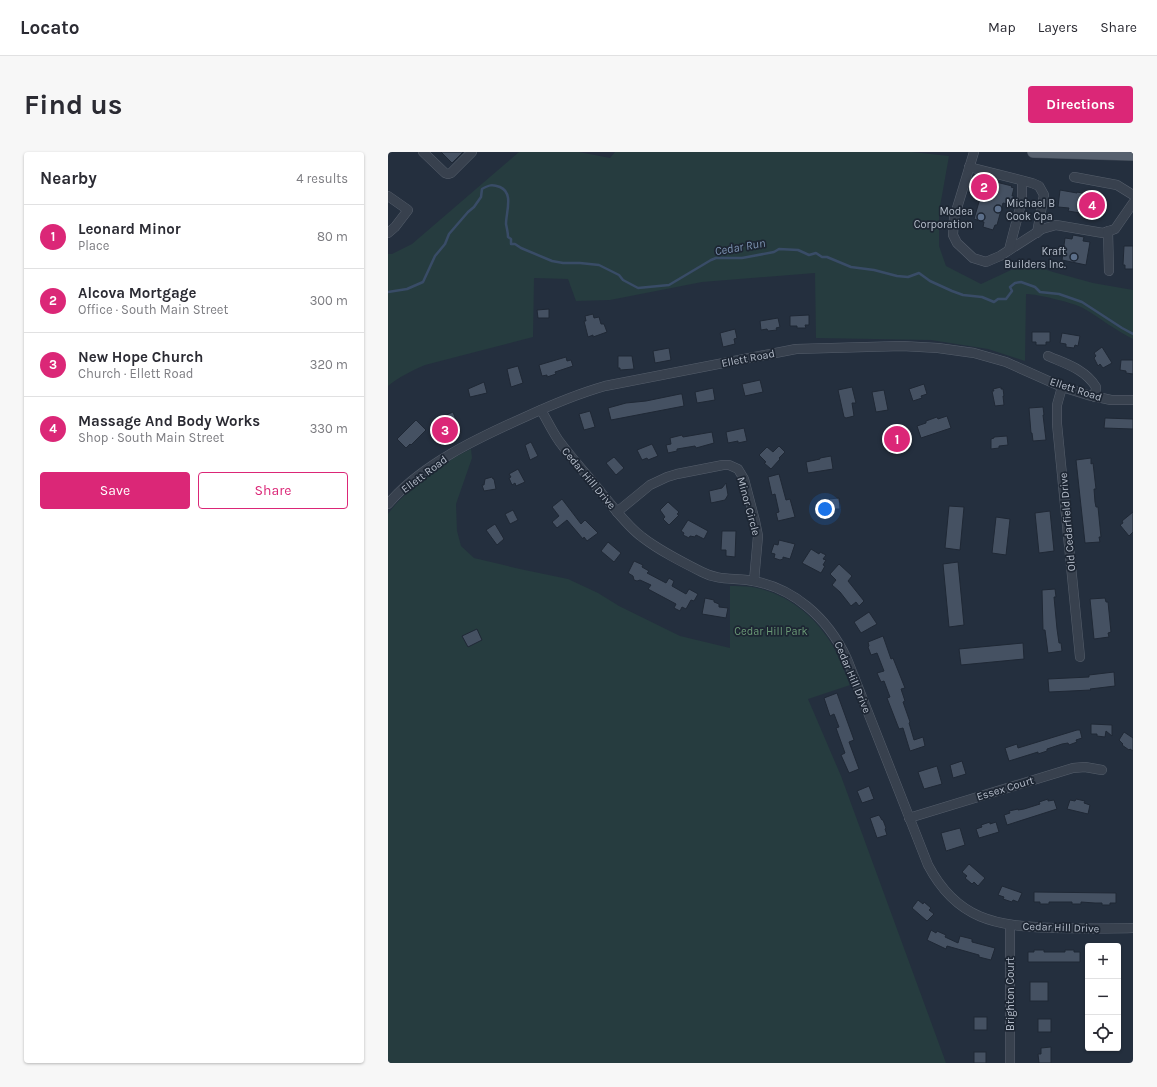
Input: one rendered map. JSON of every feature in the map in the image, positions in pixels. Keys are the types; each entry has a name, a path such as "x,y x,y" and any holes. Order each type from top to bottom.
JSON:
{"main road":[{"path":"1033,152 1133,155"}],"street":[{"path":"423,152 445,173 448,174 472,152"},
{"path":"431,152 445,166 448,167 456,165 468,152"},
{"path":"974,152 954,218 953,235 957,243 973,258 986,262 1000,256 1042,229 1056,225 1102,233 1115,229 1133,203"},
{"path":"969,167 1039,186 1044,195 1037,233"},
{"path":"1074,177 1117,185 1133,195"},
{"path":"1009,250 1022,200 1022,181"},
{"path":"388,196 408,210 395,227 388,233"},
{"path":"1108,231 1109,271"},
{"name":"Ellett Road","path":"388,504 408,485 464,445 582,392 604,386 777,352 810,348 902,346 962,351 1006,362 1062,387 1094,397 1112,400 1133,400"},
{"path":"1048,356 1080,369 1088,376 1096,387 1094,397"},
{"name":"Old Cedarfield Drive","path":"1062,387 1057,405 1057,424 1080,657"},
{"name":"Cedar Hill Drive","path":"541,410 559,441 617,512 643,538 656,547 703,573 721,578 754,582 776,587 795,597 817,614 840,644 928,865 936,880 960,905 987,919 1010,925 1089,929 1133,928"},
{"name":"Minor Circle","path":"617,512 650,485 667,477 723,465 734,466 742,474 744,479 757,528 758,544 754,582"},
{"name":"Essex Court","path":"909,818 1073,768 1085,767 1102,770"},
{"name":"Brighton Court","path":"1010,925 1010,1063"}],"green space":[{"path":"519,152 579,152 610,158 615,152 912,152 949,156 939,212 939,246 946,266 981,284 1026,263 1093,283 1133,290 1133,339 1083,308 1055,299 1031,294 1026,294 1025,361 988,349 931,340 816,338 815,273 702,282 610,300 576,301 568,279 534,278 533,337 425,365 405,374 388,386 388,254 392,254 412,244"},
{"name":"Cedar Hill Park","path":"471,449 472,458 456,504 457,531 461,546 474,558 568,579 680,636 730,648 730,586 752,587 777,595 800,608 819,626 834,648 850,685 808,699 841,776 946,1063 388,1063 388,514 404,496 426,477 438,468"}],"building":[{"path":"441,152 463,152 452,163"},
{"path":"976,177 1012,186 1011,187 1014,188 1012,205 1003,203 997,225 995,225 993,230 983,227 984,222 974,219 981,195 971,192"},
{"path":"1060,190 1097,196 1100,198 1098,214 1068,211 1069,208 1058,207"},
{"path":"1073,235 1084,237 1083,241 1090,242 1086,265 1062,260 1065,238 1072,239"},
{"path":"1124,246 1133,246 1133,269 1125,269 1125,265 1123,265"},
{"path":"549,309 549,318 538,318 537,310"},
{"path":"593,314 594,318 599,317 601,324 604,324 607,332 593,337 593,335 588,337 584,321 586,321 585,316"},
{"path":"809,315 809,325 805,325 806,328 790,326 790,316"},
{"path":"778,318 780,327 776,328 777,330 761,330 760,321"},
{"path":"735,329 737,338 734,339 735,344 723,347 720,333"},
{"path":"1032,332 1050,332 1050,342 1046,342 1046,345 1036,345 1036,342 1032,342"},
{"path":"1062,333 1080,336 1078,346 1075,345 1074,348 1066,347 1066,344 1060,343"},
{"path":"1102,347 1112,363 1103,368 1100,364 1098,366 1094,358 1096,356 1094,353"},
{"path":"669,348 671,360 655,363 653,351"},
{"path":"618,356 632,356 634,369 620,370 620,368 618,368"},
{"path":"566,357 567,361 571,360 573,366 555,372 556,374 547,377 547,375 542,376 539,365"},
{"path":"1121,360 1133,360 1133,374 1120,370"},
{"path":"518,366 523,383 511,387 507,369"},
{"path":"760,380 763,392 745,396 742,384"},
{"path":"484,382 487,393 470,397 468,389"},
{"path":"924,384 927,394 921,396 922,398 913,401 909,389"},
{"path":"852,387 856,403 852,403 854,416 846,418 844,417 838,390"},
{"path":"1001,387 1001,389 1003,389 1004,405 995,406 992,391 994,391 993,389"},
{"path":"713,388 715,400 697,403 695,392"},
{"path":"884,390 888,410 876,412 872,392"},
{"path":"682,394 684,406 611,420 608,408 626,403 646,401"},
{"path":"1043,407 1046,440 1033,441 1029,408"},
{"path":"590,411 595,427 584,430 579,414"},
{"path":"453,412 461,433 451,437 442,417"},
{"path":"947,416 951,428 921,438 917,426 937,417 938,419"},
{"path":"1105,418 1133,419 1133,429 1104,428"},
{"path":"416,420 426,430 406,448 397,439"},
{"path":"744,428 747,441 728,443 726,432"},
{"path":"903,431 906,444 891,448 888,435"},
{"path":"712,432 714,443 696,448 695,446 677,449 677,451 668,453 666,445 671,444 670,438 682,435 683,437"},
{"path":"1007,436 1008,445 991,449 991,439 994,437"},
{"path":"531,442 538,456 530,460 525,445"},
{"path":"652,444 658,456 648,460 647,458 642,460 637,450"},
{"path":"779,446 785,452 771,469 764,463 766,462 759,455 767,447 773,452"},
{"path":"831,456 833,469 808,473 806,462"},
{"path":"614,457 624,468 616,475 606,463"},
{"path":"1091,458 1096,489 1094,489 1095,502 1096,507 1098,507 1101,537 1099,537 1100,542 1085,543 1076,460"},
{"path":"518,469 525,482 516,486 515,483 512,485 509,474"},
{"path":"779,474 786,500 790,499 795,517 778,521 776,513 779,512 775,494 772,495 768,477"},
{"path":"492,477 494,479 496,489 484,491 482,485 484,485 485,479"},
{"path":"726,483 728,495 725,500 711,503 709,491 722,488"},
{"path":"839,498 840,509 829,509 829,499"},
{"path":"562,499 581,524 585,520 598,533 587,541 584,537 583,539 567,520 557,528 552,522 559,516 552,507"},
{"path":"668,502 679,512 677,514 679,515 669,525 663,519 665,517 660,510"},
{"path":"949,506 964,507 960,550 945,548"},
{"path":"513,510 518,520 510,524 505,514"},
{"path":"1050,511 1054,551 1039,553 1035,513"},
{"path":"1133,512 1133,532 1129,536 1120,525 1123,523 1122,521"},
{"path":"996,517 1010,519 1006,555 992,553"},
{"path":"688,520 708,531 704,539 696,535 695,537 690,536 689,538 683,535 684,533 681,531"},
{"path":"495,524 504,539 497,545 486,530"},
{"path":"722,531 736,531 735,557 726,556 726,550 721,550"},
{"path":"779,540 795,544 790,559 783,557 783,559 780,560 774,558 775,554 771,553 774,544 778,545"},
{"path":"608,542 621,553 614,562 601,551"},
{"path":"811,549 819,554 820,552 826,555 823,559 826,560 823,565 825,566 821,573 802,563"},
{"path":"634,561 643,565 642,567 649,571 647,573 666,583 669,578 674,581 672,586 686,594 689,589 698,594 694,601 691,600 686,609 682,607 680,611 674,608 676,604 648,589 651,585 640,580 634,580 633,576 628,573"},
{"path":"958,562 964,625 949,627 943,564"},
{"path":"839,564 852,576 848,581 864,601 859,606 856,602 851,606 840,592 832,585 836,580 830,574"},
{"path":"1055,589 1056,597 1054,597 1057,629 1062,651 1048,653 1045,630 1043,630 1042,590"},
{"path":"705,598 714,600 714,602 719,604 719,607 728,608 726,618 702,614"},
{"path":"1105,598 1106,602 1108,602 1111,632 1108,633 1109,637 1094,639 1090,599"},
{"path":"869,612 877,624 861,633 854,622"},
{"path":"477,629 482,640 468,647 462,636"},
{"path":"883,636 891,659 893,658 905,688 901,689 905,701 903,702 914,740 923,737 925,746 910,751 903,728 899,729 887,698 890,697 884,681 881,682 877,673 884,671 877,653 871,655 868,647 868,642"},
{"path":"1023,643 1024,659 961,665 959,649"},
{"path":"1114,672 1115,686 1090,689 1091,690 1049,692 1048,679 1089,677 1089,675"},
{"path":"837,693 854,740 849,742 859,769 849,773 841,755 845,753 836,728 839,727 834,714 830,716 824,698"},
{"path":"1091,724 1112,725 1112,736 1106,731 1105,737 1097,736 1097,734 1091,734"},
{"path":"1080,730 1082,738 1076,740 1077,742 1069,745 1068,743 1062,744 1038,754 1038,752 1009,761 1005,748 1017,744 1018,748"},
{"path":"1124,732 1133,738 1133,751 1122,745 1123,744 1119,740"},
{"path":"962,761 966,774 953,778 950,765"},
{"path":"937,766 942,784 924,789 918,772"},
{"path":"869,786 874,799 862,803 857,791"},
{"path":"1048,799 1048,801 1054,800 1057,809 1007,825 1004,815 1010,813 1009,811 1024,809 1040,804 1039,802"},
{"path":"1076,799 1085,801 1084,803 1090,805 1088,814 1067,809 1070,800 1075,801"},
{"path":"879,815 883,820 887,835 877,838 870,818"},
{"path":"990,822 990,824 996,822 999,832 979,838 976,829 982,827 981,825"},
{"path":"960,828 965,845 946,851 941,833"},
{"path":"969,864 985,878 978,886 974,882 972,884 965,878 967,876 962,872"},
{"path":"1002,886 1022,893 1018,902 1003,899 1004,897 998,895"},
{"path":"1034,892 1116,893 1116,903 1110,903 1110,905 1081,902 1081,904 1072,904 1072,902 1049,902 1049,904 1040,904 1040,902 1034,902"},
{"path":"918,900 923,904 924,902 931,908 929,910 934,914 927,921 912,908"},
{"path":"931,930 936,933 937,931 946,935 945,937 958,943 960,936 972,939 972,942 995,948 991,960 947,946 946,949 927,940"},
{"path":"1034,950 1044,950 1044,952 1065,952 1065,950 1074,950 1074,952 1080,952 1080,962 1028,962 1028,952 1034,952"},
{"path":"1030,982 1048,982 1048,1001 1030,1001"},
{"path":"974,1017 987,1017 987,1030 974,1030"},
{"path":"1038,1019 1051,1019 1051,1032 1038,1032"},
{"path":"1051,1047 1051,1063 1039,1063 1038,1054 1041,1054 1041,1048"},
{"path":"974,1052 986,1052 986,1063 974,1063"}],"waterway":[{"name":"Cedar Run","path":"388,292 407,289 423,282 435,256 445,244 449,234 474,207 481,197 482,189 493,185 500,187 507,194 508,203 506,224 508,237 511,239 511,244 515,244 552,261 599,265 619,275 623,280 638,288 669,285 716,258 742,258 774,252 779,249 798,250 809,255 816,253 822,257 827,257 851,267 874,270 897,276 908,277 919,273 930,281 952,291 963,295 982,297 994,302 998,299 1006,299 1012,291 1010,287 1015,283 1021,282 1035,287 1040,292 1059,294 1082,302 1133,334"}],"place":[{"name":"Alcova Mortgage","path":"984,187"},
{"name":"Massage And Body Works","path":"1092,205"},
{"name":"Michael B Cook Cpa","path":"998,209"},
{"name":"Modea Corporation","path":"981,217"},
{"name":"Kraft Builders Inc.","path":"1074,257"},
{"name":"New Hope Church","path":"445,430"},
{"name":"Leonard Minor","path":"897,439"}]}
